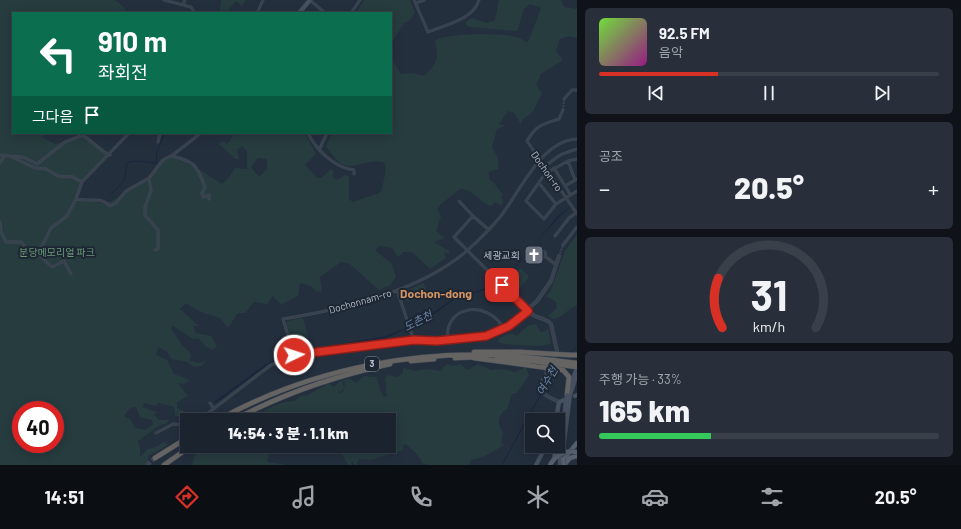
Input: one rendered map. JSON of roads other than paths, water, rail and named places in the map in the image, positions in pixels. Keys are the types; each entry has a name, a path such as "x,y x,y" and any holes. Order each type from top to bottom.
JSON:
{"highway":[{"path":"466,356 479,351 570,355 577,354"},
{"path":"466,356 563,370 569,377 569,395"},
{"name":"3","path":"248,413 281,397 329,379 390,364 466,356"},
{"name":"3","path":"231,413 245,405 315,379 396,360 466,356 577,363"},
{"name":"3","path":"534,360 577,367"},
{"path":"155,458 180,442"},
{"path":"164,465 181,453"}],"main road":[{"path":"302,12 310,0"},
{"path":"554,354 577,354"},
{"path":"569,395 577,367"},
{"path":"564,413 566,401 577,374"},
{"path":"557,413 559,402 566,401"},
{"path":"565,413 566,401"},
{"path":"561,465 577,445"},
{"path":"551,465 560,454 571,451 577,452"},
{"path":"536,465 542,453"},
{"path":"551,465 555,453"},
{"path":"561,465 563,459 562,453"},
{"path":"561,465 562,453"},
{"path":"561,465 570,458 577,456"}],"street":[{"path":"164,0 191,7 194,12"},
{"path":"183,4 185,0"},
{"path":"257,12 263,0"},
{"path":"310,0 324,12"},
{"path":"352,12 360,0"},
{"path":"414,0 428,32 465,17 474,11 479,0"},
{"path":"416,3 424,0"},
{"path":"564,99 572,90 577,90"},
{"name":"Dochon-ro","path":"563,110 559,119 547,121 534,129 527,141 577,213"},
{"path":"38,254 51,228 66,216 76,199 82,182 110,155 128,134"},
{"path":"158,142 160,134"},
{"path":"76,199 90,201 101,199 110,206 114,205 124,192 149,178 163,160 172,156 200,134"},
{"path":"309,134 319,148 340,167 354,170 354,174"},
{"path":"319,148 326,134"},
{"path":"0,155 23,157 37,164 65,142 83,135 110,155"},
{"name":"Dochonnam-ro","path":"294,356 283,319 327,310 397,290 436,272 468,250 489,230 516,195 539,159 559,144 577,139"},
{"path":"544,166 560,155 577,149"},
{"path":"0,163 4,156"},
{"path":"10,156 35,168 46,169 58,176 73,178 82,182"},
{"path":"172,156 180,157 197,167 205,187 202,192 203,197 209,195 209,199"},
{"path":"577,159 568,161 548,172 526,202 544,219 556,204 577,192"},
{"path":"565,186 576,180 568,161"},
{"path":"554,168 571,195"},
{"path":"149,178 151,192 145,207 145,215 158,230 158,249 155,250"},
{"path":"539,183 556,204"},
{"path":"459,201 489,230"},
{"path":"555,236 569,218 577,213"},
{"path":"473,216 454,238 468,250 528,311 537,318 548,321 551,324 554,354 539,387 539,392 559,402"},
{"path":"0,222 1,232 6,242 20,242 30,252 38,254 52,267 64,260 71,274"},
{"path":"564,245 577,227"},
{"path":"545,256 556,265"},
{"path":"209,413 271,365 294,356 414,340 448,340 486,336 504,328 528,311 545,290 559,256"},
{"path":"397,290 414,340"},
{"path":"448,340 449,326 454,318 469,310 487,311 499,320 504,328"},
{"path":"210,403 214,409"},
{"path":"156,433 174,424 180,424"}],"water":[{"path":"577,202 562,214 535,244 559,215"},
{"path":"526,254 514,270 496,286 454,300 427,319 386,338 358,344 299,352 278,359 267,365 217,402 213,403 266,364 289,353 386,336 418,323 453,299 495,285 511,272"}],"waterway":[{"path":"111,194 124,181 127,164 133,161 156,163 157,151 165,134"},
{"name":"도촌천","path":"481,290 489,287"},
{"name":"여수천","path":"568,353 577,347"},
{"name":"여수천","path":"542,391 552,370"},
{"name":"여수천","path":"502,465 541,394"}],"tunnel":[{"path":"563,110 564,99"},
{"path":"559,256 563,245"},
{"path":"147,465 155,458"}],"place":[{"name":"세광교회","path":"534,255"}],"district":[{"name":"Dochon-dong","path":"436,294"}],"park label":[{"name":"분당메모리얼 파크","path":"57,252"}]}
